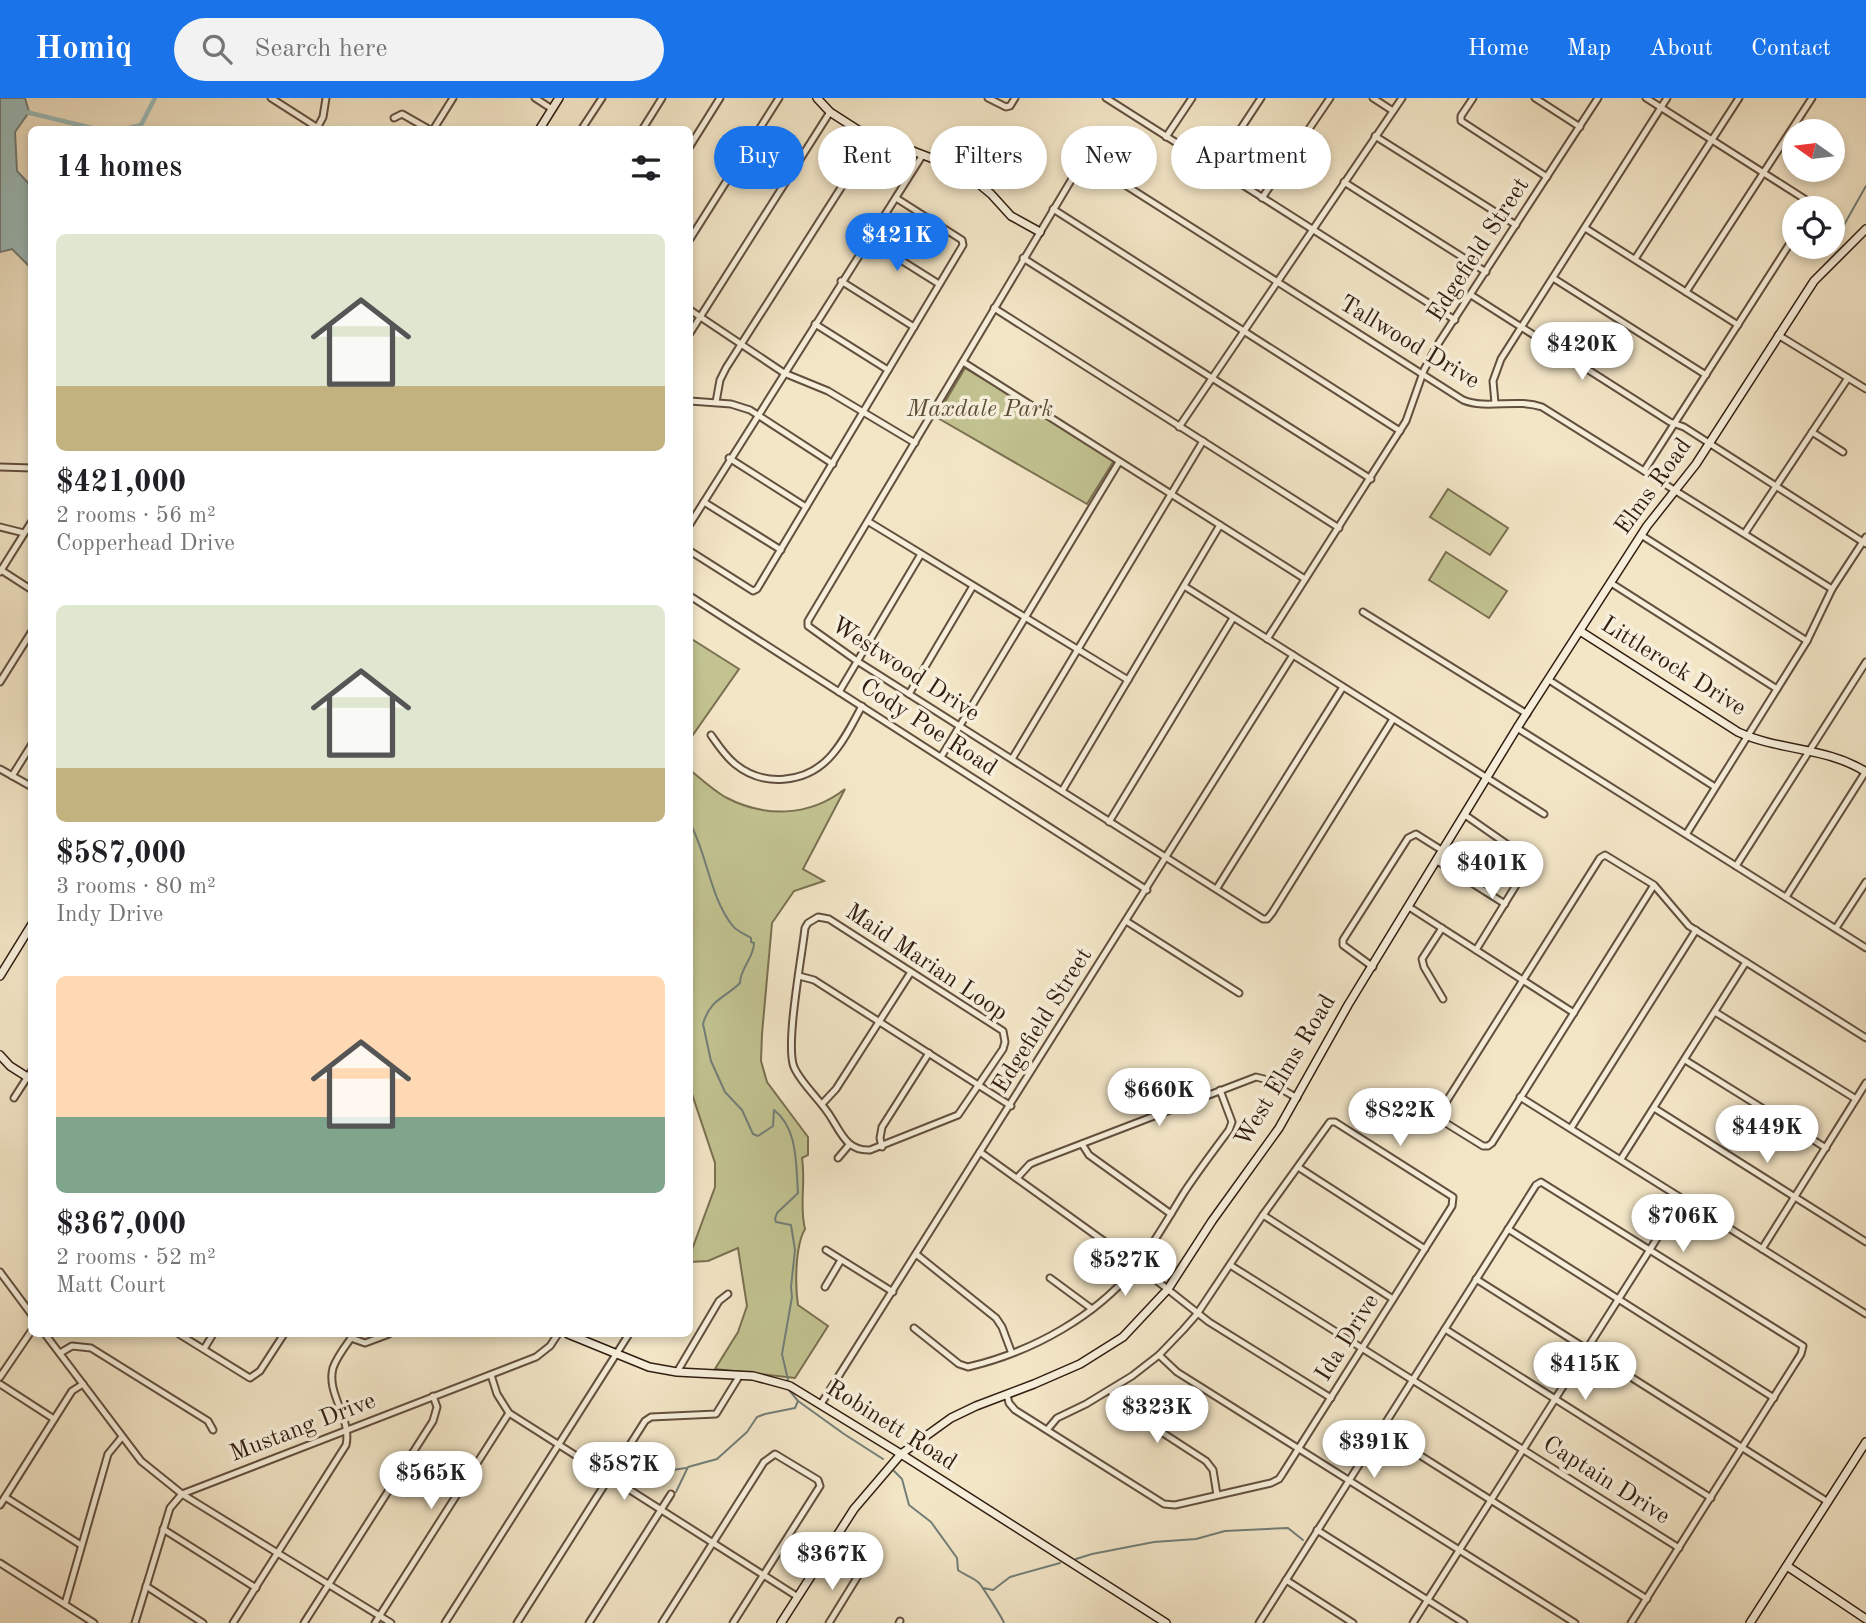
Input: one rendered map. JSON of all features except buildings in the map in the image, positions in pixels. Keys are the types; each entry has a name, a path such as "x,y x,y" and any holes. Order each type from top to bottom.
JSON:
{"main road":[{"path":"541,126 559,98"},
{"path":"817,98 841,121 852,126"},
{"path":"916,154 952,166 968,175 991,194 1011,216 1040,232"},
{"name":"Elms Road","path":"1487,778 1641,535 1674,489 1686,479 1814,281 1865,232"},
{"name":"Littlerock Drive","path":"1580,631 1727,727 1747,737 1840,759 1866,772"},
{"name":"West Elms Road","path":"781,1623 854,1509 901,1454 951,1418 1062,1373 1101,1351 1123,1337 1168,1289 1297,1098 1487,778"},
{"path":"0,976 28,930"},
{"path":"0,1055 28,1075"},
{"name":"Robinett Road","path":"575,1337 649,1367 677,1372 740,1375 778,1382 821,1404 1166,1623"},
{"path":"1750,1623 1866,1442"},
{"path":"1787,1566 1866,1619"}],"street":[{"path":"271,98 313,126"},
{"path":"319,126 326,98"},
{"path":"435,126 453,98"},
{"path":"535,98 552,109"},
{"path":"584,126 602,98"},
{"path":"644,126 662,98"},
{"path":"693,141 720,98"},
{"path":"693,234 779,98"},
{"path":"988,98 1006,107 1010,106 1015,98"},
{"path":"1106,98 1171,140"},
{"path":"1116,105 1121,98"},
{"path":"1167,137 1192,98"},
{"path":"1243,126 1261,98"},
{"path":"1262,198 1330,98"},
{"path":"1373,98 1393,111"},
{"path":"1179,426 1402,98"},
{"path":"1473,98 1461,116 1461,121 1548,177"},
{"path":"1535,98 1580,127"},
{"name":"Edgefield Street","path":"1267,639 1400,431 1410,413 1429,360 1598,98"},
{"path":"1646,98 1797,196"},
{"path":"1495,403 1492,388 1497,366 1667,98"},
{"path":"1635,259 1739,98"},
{"path":"1686,292 1812,98"},
{"path":"693,328 830,112"},
{"path":"394,118 402,114 424,126"},
{"path":"1375,136 1516,225"},
{"path":"693,519 729,458 922,156"},
{"path":"1344,182 1486,272"},
{"path":"716,402 720,380 840,189"},
{"name":"Westwood Drive","path":"1064,189 807,624 811,631 1265,919 1285,893 1393,719"},
{"name":"Tallwood Drive","path":"1128,189 1469,403 1523,403 1542,407 1832,589"},
{"path":"1248,189 1455,320"},
{"path":"693,553 753,591 757,589 963,243 896,198"},
{"path":"1053,209 1400,431"},
{"path":"1585,228 1738,325"},
{"path":"869,240 939,284"},
{"path":"1644,471 1782,256"},
{"path":"1023,258 1371,479"},
{"path":"1553,278 1706,375"},
{"path":"841,281 914,327"},
{"path":"1471,295 1865,541 1832,589 1807,641 1687,833"},
{"path":"994,308 1339,527"},
{"path":"693,312 784,373 818,386 915,443"},
{"path":"815,324 888,370"},
{"path":"1779,335 1866,389"},
{"path":"964,362 1305,579"},
{"path":"1745,533 1849,378"},
{"path":"693,401 737,405 833,464"},
{"path":"1812,432 1843,452"},
{"path":"1012,759 1203,441"},
{"path":"729,458 806,507"},
{"path":"941,757 1119,462"},
{"path":"0,467 28,468"},
{"path":"704,502 781,550"},
{"path":"869,522 1128,680"},
{"path":"1062,791 1220,525"},
{"path":"0,527 24,533"},
{"path":"28,527 0,571 28,588"},
{"path":"1641,535 1807,641"},
{"path":"839,692 921,554"},
{"path":"1611,583 1777,689"},
{"path":"909,694 973,586"},
{"path":"1184,586 1544,814"},
{"name":"Cody Poe Road","path":"693,598 1146,890"},
{"path":"1363,612 1527,714"},
{"path":"1109,822 1233,618"},
{"path":"0,682 28,638"},
{"name":"Edgefield Street","path":"821,1404 1293,655"},
{"path":"1735,866 1866,662"},
{"path":"1549,680 1715,787"},
{"path":"1217,888 1343,687"},
{"path":"711,735 732,761 746,771 767,779 794,778 809,773 828,760 862,706"},
{"path":"1517,728 1866,947"},
{"path":"12,776 28,750"},
{"path":"0,769 28,785"},
{"path":"1786,897 1866,772"},
{"path":"1465,815 1531,861 1476,950"},
{"path":"1373,967 1348,951 1343,940 1408,838 1416,834 1443,851"},
{"path":"1654,885 1488,1146 1441,1120 1440,1110 1600,858 1605,855 1654,885 1685,922 1696,930 1866,1038"},
{"path":"1437,861 1505,904"},
{"path":"1836,928 1866,882"},
{"path":"1409,907 1574,1013"},
{"name":"Maid Marian Loop","path":"818,917 829,919 1003,1031 1003,1049 965,1107 951,1119 882,1147 865,1150 849,1145 797,1072 792,1059 790,1051 799,976 805,928 818,917"},
{"path":"1126,922 1239,993"},
{"path":"1442,928 1422,959 1443,999"},
{"path":"1571,1128 1696,930"},
{"path":"1621,1160 1746,962"},
{"path":"822,1104 836,1088 911,972"},
{"path":"799,976 814,980 1010,1106"},
{"path":"1715,1012 1856,1100"},
{"path":"882,1147 882,1127 929,1053"},
{"path":"1685,1060 1826,1148"},
{"path":"1018,1177 1030,1164 1260,1077 1297,1098"},
{"path":"14,1098 28,1079"},
{"path":"1762,1249 1866,1083"},
{"path":"914,1328 963,1366 971,1366 1062,1329 1092,1309 1115,1290 1137,1265 1231,1127 1220,1090"},
{"path":"1520,1097 1866,1314"},
{"path":"1654,1108 1866,1242"},
{"name":"Ida Drive","path":"1007,1395 1015,1410 1164,1504 1175,1504 1275,1481 1331,1398 1454,1200 1439,1187 1335,1122 1330,1122 1298,1167"},
{"path":"1082,1144 1089,1155 1171,1214"},
{"path":"838,1158 849,1145"},
{"path":"980,1152 1137,1265 1197,1314 1331,1398"},
{"path":"1047,1430 1057,1418 1110,1390 1159,1355 1197,1314 1298,1167 1425,1249"},
{"path":"1259,1623 1536,1185 1541,1182 1803,1348 1632,1623"},
{"path":"1413,1623 1682,1199"},
{"path":"1263,1215 1393,1299"},
{"path":"1508,1229 1774,1398"},
{"path":"826,1250 892,1292"},
{"path":"916,1254 996,1318 1002,1326 1011,1352"},
{"path":"825,1287 841,1260"},
{"name":"Captain Drive","path":"1230,1265 1679,1548"},
{"path":"0,1273 28,1310"},
{"path":"1050,1278 1092,1309"},
{"path":"1476,1279 1828,1502"},
{"path":"677,1372 719,1301 728,1294"},
{"path":"1444,1329 1711,1498"},
{"path":"0,1377 28,1336"},
{"path":"48,1337 141,1461 182,1494 391,1623"},
{"path":"184,1337 250,1378 260,1371 282,1337"},
{"path":"204,1349 211,1337"},
{"path":"233,1623 343,1452 348,1430 332,1374 351,1337"},
{"path":"353,1337 357,1342 365,1343 380,1337"},
{"name":"Mustang Drive","path":"182,1494 536,1357 550,1346 556,1337"},
{"path":"445,1623 627,1337"},
{"path":"60,1353 72,1346 91,1348 208,1421 213,1430"},
{"path":"1159,1355 1177,1372 1575,1623"},
{"path":"491,1375 497,1394 509,1413 798,1597"},
{"path":"517,1623 648,1418 716,1414 740,1375"},
{"path":"0,1384 54,1419"},
{"path":"0,1505 72,1391 83,1384"},
{"path":"1110,1390 1129,1411 1206,1461 1213,1470 1217,1495"},
{"path":"304,1623 433,1421 437,1407 433,1396"},
{"path":"375,1623 509,1413"},
{"path":"1380,1430 1647,1599"},
{"path":"65,1604 108,1454 121,1437"},
{"path":"662,1623 764,1462 775,1454 818,1480 820,1486 733,1623"},
{"path":"135,1623 170,1508 182,1494"},
{"path":"589,1623 671,1494"},
{"path":"5,1497 81,1545"},
{"path":"163,1529 256,1588"},
{"path":"1317,1530 1464,1623"},
{"path":"0,1563 94,1623"},
{"path":"828,1623 859,1576"},
{"path":"1286,1580 1353,1623"},
{"path":"146,1586 203,1623"}],"green space":[{"name":"Maxdale Park","path":"965,368 1115,459 1087,504 936,417"},
{"path":"1448,489 1508,528 1490,555 1430,517"},
{"path":"1446,552 1507,591 1489,618 1429,580"},
{"path":"693,640 739,669 693,735"},
{"path":"693,772 725,797 756,809 771,811 817,805 845,789 803,869 824,881 794,891 772,923 762,1034 761,1061 767,1082 808,1137 808,1155 802,1158 805,1229 798,1255 798,1305 828,1326 795,1378 715,1369 738,1332 747,1306 738,1248 708,1261 693,1262 693,1247 715,1187 715,1163 693,1097"}],"water":[{"path":"0,98 25,98 29,112 15,132 17,171 28,183 28,265 12,249 0,252"}],"waterway":[{"path":"137,126 141,125 155,98"},
{"path":"26,112 84,126"},
{"path":"1845,223 1866,186"},
{"path":"693,829 725,914 734,927 754,943 740,983 714,1004 703,1024 711,1061 725,1092 742,1110 753,1134 758,1136 773,1126 774,1110 782,1118 792,1137 796,1159 798,1193 777,1213 775,1219 776,1222 791,1225 795,1250 792,1297 782,1354 788,1380"},
{"path":"676,1492 688,1467 717,1459 747,1432 757,1417 795,1408 798,1401 789,1390"},
{"path":"798,1401 883,1459"},
{"path":"653,1473 686,1468"},
{"path":"894,1471 902,1479 909,1505 931,1522 957,1558 958,1570 979,1583 1004,1623"},
{"path":"1076,1559 1154,1542 1196,1539 1225,1531 1288,1528 1303,1540"},
{"path":"983,1588 993,1590 1010,1577 1060,1563"}]}
